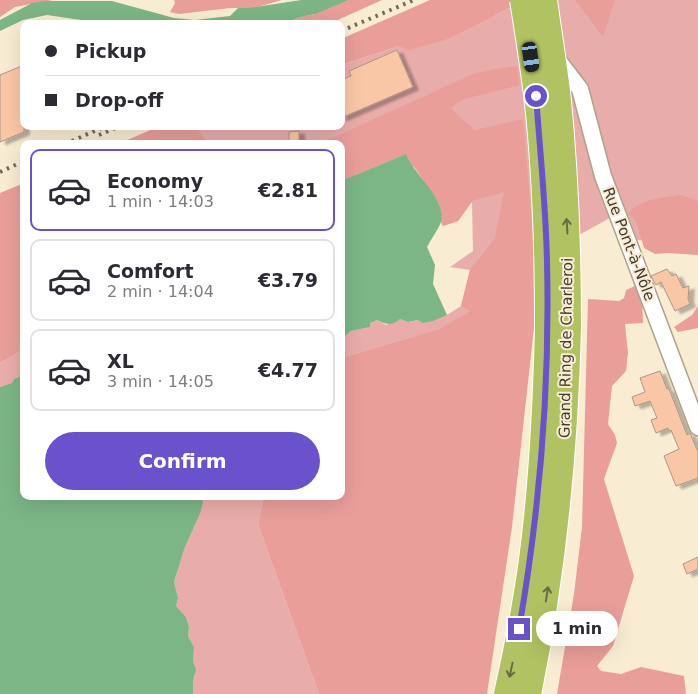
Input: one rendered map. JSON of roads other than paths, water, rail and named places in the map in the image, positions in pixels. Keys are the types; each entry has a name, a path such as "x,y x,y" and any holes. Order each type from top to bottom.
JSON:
{"highway":[{"name":"Grand Ring de Charleroi","path":"522,0 536,96 544,192 547,262 558,327 567,400 562,469 550,575 529,694"},
{"name":"Grand Ring de Charleroi","path":"506,694 529,573 540,466 558,327 569,262 558,91 545,0"}],"street":[{"name":"Rue Pont-à-Nôle","path":"508,0 520,19 561,62 580,89 603,176 698,427"}],"railway":[{"path":"345,29 414,0"},
{"path":"74,140 97,130"},
{"path":"99,135 111,130"},
{"path":"0,172 20,163"}]}
